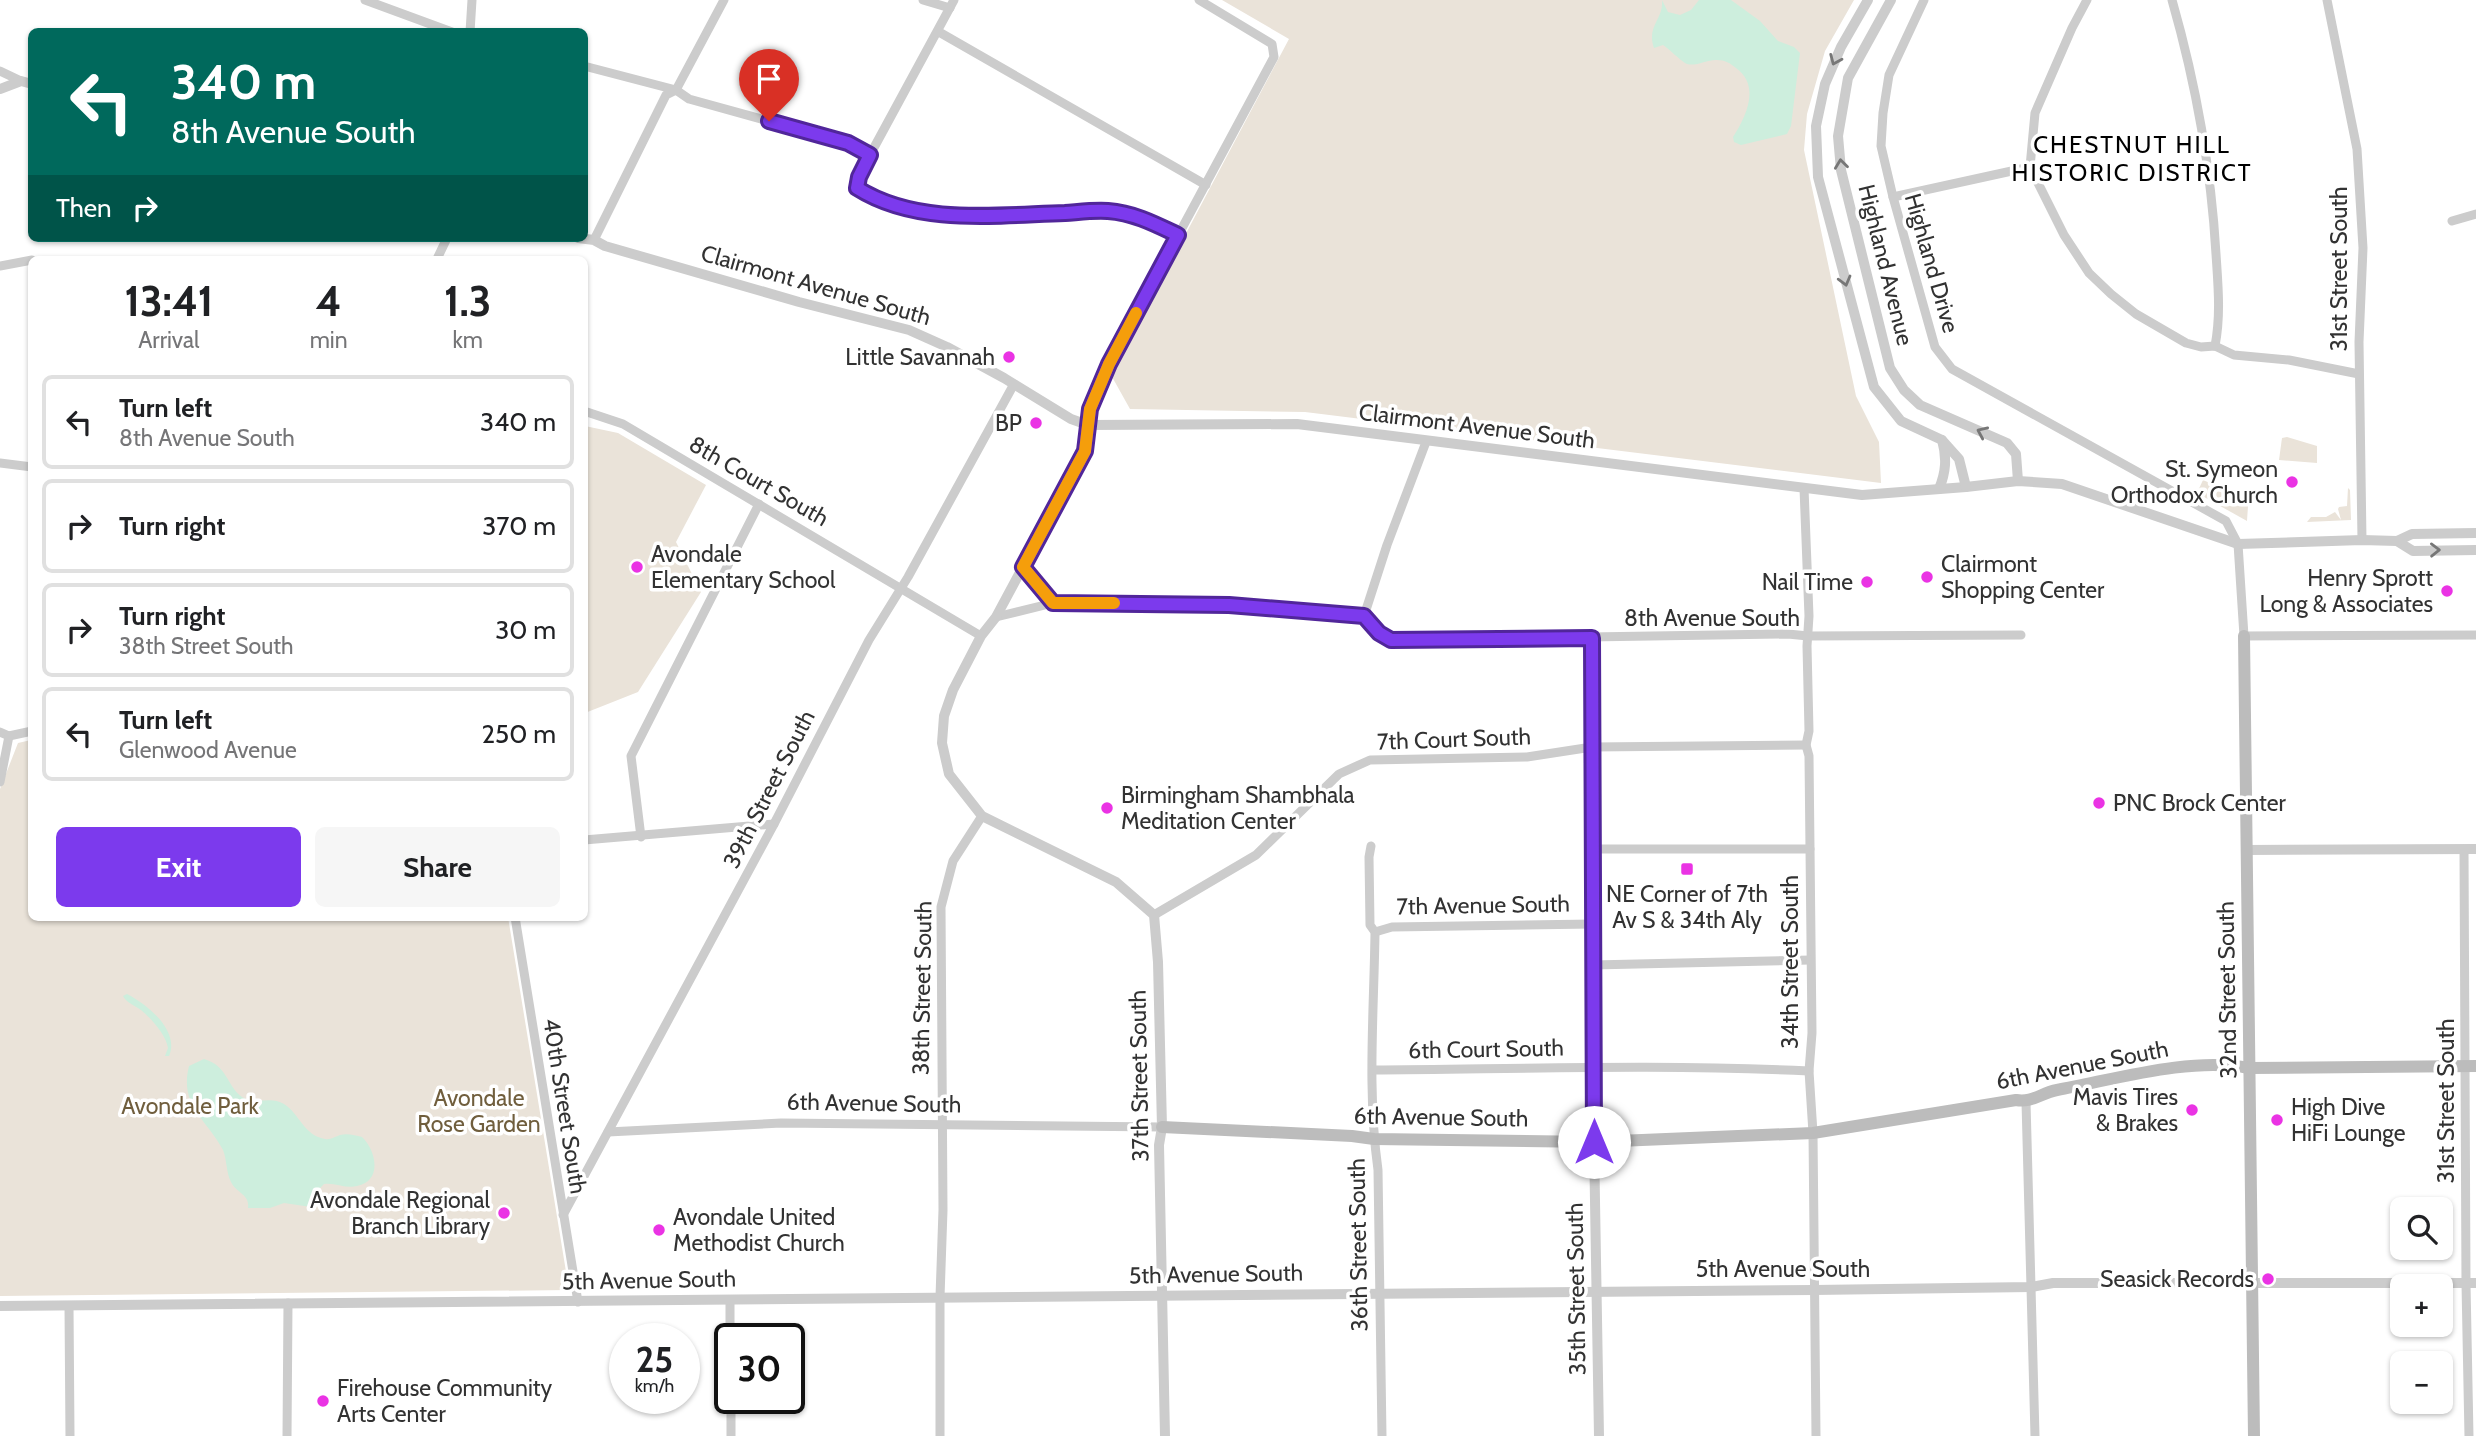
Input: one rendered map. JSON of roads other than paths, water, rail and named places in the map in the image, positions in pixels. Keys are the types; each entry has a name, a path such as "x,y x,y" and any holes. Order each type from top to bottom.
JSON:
{"main road":[{"name":"32nd Street South","path":"2244,636 2253,1436"},
{"name":"6th Avenue South","path":"1162,1127 1374,1139 1594,1142 1813,1133 2016,1100 2026,1102 2046,1092 2177,1068 2228,1064 2249,1068 2471,1066"}],"street":[{"path":"365,0 441,28"},
{"path":"470,28 472,0"},
{"path":"594,240 666,95 677,90 724,0"},
{"path":"923,0 952,4 870,155 859,177 857,188 875,199 911,209 966,216 1108,211 1141,218 1178,235"},
{"path":"1154,915 1116,882 982,816 949,774 942,743 944,716 953,690 981,636 996,617 1085,451 1090,409 1109,364 1273,57 1272,44 1199,0"},
{"name":"Highland Avenue","path":"1868,0 1841,47 1825,84 1816,126 1818,177 1874,387 1901,421 1942,440"},
{"name":"Highland Avenue","path":"1891,0 1848,78 1838,136 1841,170 1890,368 1903,390 1920,405 2007,443 2016,454 2018,481"},
{"name":"Highland Drive","path":"1924,0 1889,75 1881,146 1935,347 1952,369 2226,521 2238,544"},
{"path":"2087,0 2035,113 2030,167 2063,235 2089,273 2136,314 2186,343 2201,347 2215,346 2234,355 2289,360 2359,374"},
{"path":"2172,0 2193,75 2212,195 2220,322 2215,346"},
{"name":"31st Street South","path":"2327,0 2357,149 2363,248 2359,374 2362,540"},
{"path":"939,32 1206,185"},
{"path":"588,67 677,90 689,99 848,143 870,155"},
{"path":"0,71 26,82"},
{"path":"0,89 26,82"},
{"path":"1893,197 2030,167"},
{"path":"2452,221 2476,214"},
{"name":"Clairmont Avenue South","path":"588,239 786,298 909,330 947,347 1072,419 1088,425 1297,424 1862,495 2018,481 2062,484 2238,544 2396,541 2412,534 2476,533"},
{"path":"0,266 28,261"},
{"name":"39th Street South","path":"563,1215 774,824 869,640 1014,384"},
{"name":"8th Court South","path":"588,412 623,424 981,636"},
{"path":"1942,440 1959,459 1966,487"},
{"path":"1939,489 1945,473 1946,454 1942,440"},
{"path":"996,617 1053,603 1229,605 1364,616 1387,545 1426,442"},
{"path":"0,463 28,466"},
{"name":"34th Street South","path":"1804,488 1809,616 1809,731 1806,745 1809,756 1812,1033 1809,1071 1813,1133 1816,1436"},
{"path":"641,837 631,756 759,504"},
{"name":"Clairmont Avenue South","path":"2396,541 2413,551 2476,550"},
{"name":"32nd Street South","path":"2238,544 2244,636"},
{"path":"1023,567 1053,603"},
{"name":"8th Avenue South","path":"1364,616 1379,633 1391,640 1788,634 2021,635"},
{"path":"2244,636 2476,635"},
{"name":"35th Street South","path":"1592,638 1594,1142 1599,1436"},
{"path":"0,782 4,734 28,732"},
{"name":"7th Court South","path":"1154,915 1256,855 1339,774 1370,760 1527,757 1592,747 1806,745"},
{"name":"38th Street South","path":"940,1436 943,1210 941,907 953,861 982,816"},
{"path":"588,840 774,824"},
{"name":"36th Street South","path":"1371,846 1370,925 1375,932 1373,1070 1374,1139 1378,1170 1382,1436"},
{"path":"1592,849 1810,849"},
{"path":"2247,850 2470,849"},
{"name":"31st Street South","path":"2469,1436 2470,849"},
{"name":"37th Street South","path":"1154,915 1158,962 1162,1127 1159,1145 1165,1436"},
{"name":"40th Street South","path":"516,921 578,1302"},
{"name":"7th Avenue South","path":"1375,932 1392,927 1593,924"},
{"path":"1593,965 1810,960"},
{"name":"6th Court South","path":"1373,1070 1594,1066 1736,1067 1809,1071"},
{"path":"2026,1102 2035,1436"},
{"name":"6th Avenue South","path":"608,1132 780,1123 1162,1127"},
{"name":"5th Avenue South","path":"0,1306 1814,1290 2031,1287 2053,1283 2471,1283"},
{"path":"730,1300 730,1323"},
{"path":"287,1436 288,1303"},
{"path":"69,1306 70,1436"},
{"path":"731,1414 731,1436"}],"place":[{"name":"Little Savannah","path":"1009,357"},
{"name":"BP","path":"1036,423"},
{"name":"St. Symeon Orthodox Church","path":"2292,482"},
{"name":"Avondale Elementary School","path":"637,567"},
{"name":"Clairmont Shopping Center","path":"1927,577"},
{"name":"Nail Time","path":"1867,582"},
{"name":"Henry Sprott Long & Associates","path":"2447,591"},
{"name":"PNC Brock Center","path":"2099,803"},
{"name":"Birmingham Shambhala Meditation Center","path":"1107,808"},
{"name":"NE Corner of 7th Av S & 34th Aly","path":"1687,869"},
{"name":"Mavis Tires & Brakes","path":"2192,1110"},
{"name":"High Dive HiFi Lounge","path":"2277,1120"},
{"name":"Avondale Regional Branch Library","path":"504,1213"},
{"name":"Avondale United Methodist Church","path":"659,1230"},
{"name":"Seasick Records","path":"2268,1279"},
{"name":"Firehouse Community Arts Center","path":"323,1401"}],"district":[{"name":"CHESTNUT HILL HISTORIC DISTRICT","path":"2132,158"}],"park label":[{"name":"Avondale Park","path":"190,1106"},
{"name":"Avondale Rose Garden","path":"479,1111"}]}
